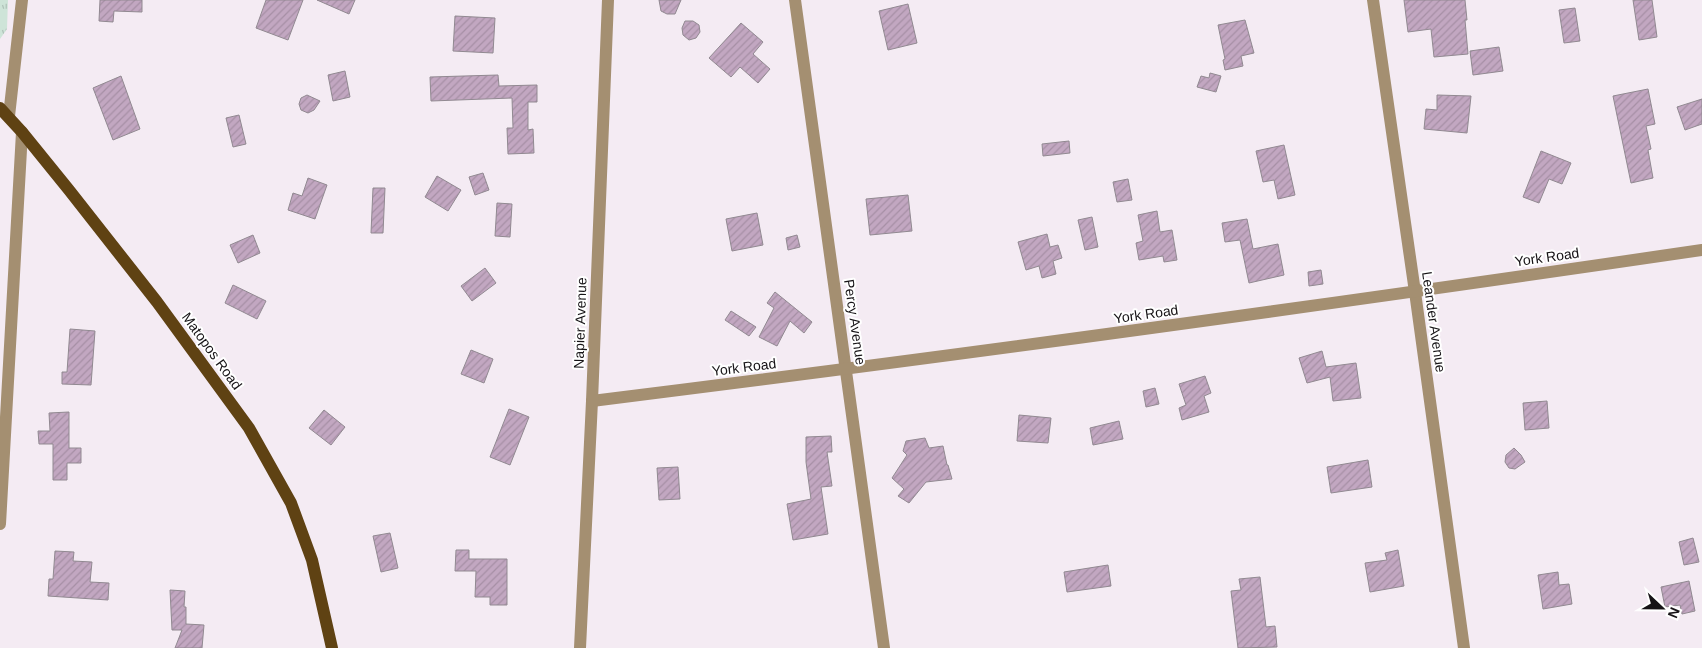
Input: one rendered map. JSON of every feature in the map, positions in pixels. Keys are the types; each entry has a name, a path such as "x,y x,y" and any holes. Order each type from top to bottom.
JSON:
{"main road":[{"name":"Matopos Road","path":"4,112 151,294 249,428 291,503 312,560 332,648"}],"street":[{"path":"4,112 22,0"},
{"name":"Napier Avenue","path":"580,648 608,0"},
{"name":"Percy Avenue","path":"795,0 884,648"},
{"name":"Leander Avenue","path":"1373,0 1464,648"},
{"path":"0,524 18,176 22,132"},
{"name":"York Road","path":"592,402 847,370 1415,292 1702,250"}],"green space":[{"path":"0,0 8,0 7,29 0,39"}],"building":[{"path":"100,0 142,0 142,12 114,11 113,22 99,21"},
{"path":"266,0 303,0 288,40 256,28"},
{"path":"317,0 355,0 349,14"},
{"path":"659,0 681,0 675,14 667,14 661,11"},
{"path":"1404,0 1465,0 1468,54 1434,57 1431,29 1408,32"},
{"path":"1633,0 1652,0 1657,37 1639,40"},
{"path":"908,4 917,43 888,50 879,11"},
{"path":"1575,8 1580,41 1564,43 1559,10"},
{"path":"455,16 495,18 493,53 453,51"},
{"path":"1245,20 1254,53 1241,56 1243,66 1225,70 1223,60 1225,59 1218,25"},
{"path":"685,21 693,21 699,25 700,32 696,38 689,40 683,35 682,28"},
{"path":"741,23 763,42 753,54 770,69 758,83 740,67 731,77 709,58"},
{"path":"1499,47 1503,71 1473,75 1470,51"},
{"path":"345,71 350,97 333,101 328,75"},
{"path":"1210,73 1221,76 1216,92 1197,87 1201,76 1209,78"},
{"path":"498,75 499,86 537,85 537,102 528,102 528,130 533,129 534,153 508,154 507,128 513,128 512,98 431,101 430,77"},
{"path":"121,76 140,129 113,140 93,88"},
{"path":"1648,89 1655,124 1646,126 1651,149 1648,150 1653,178 1631,183 1613,96"},
{"path":"307,95 320,101 314,110 308,113 301,110 299,104 301,98"},
{"path":"1437,95 1471,96 1467,133 1424,129 1426,109 1437,110"},
{"path":"1702,99 1702,124 1685,130 1677,107"},
{"path":"239,115 246,144 233,147 226,118"},
{"path":"1069,141 1070,153 1043,156 1042,144"},
{"path":"1284,145 1295,195 1278,199 1274,180 1263,182 1256,151"},
{"path":"1541,151 1571,163 1562,184 1549,179 1539,203 1523,197"},
{"path":"483,173 489,190 475,195 469,177"},
{"path":"437,176 461,190 448,211 425,197"},
{"path":"308,178 327,185 315,219 288,210 293,193 302,196"},
{"path":"1128,179 1132,200 1117,202 1113,182"},
{"path":"373,188 385,188 383,233 371,233"},
{"path":"908,195 912,231 870,235 866,199"},
{"path":"497,203 512,204 510,237 495,236"},
{"path":"1157,211 1160,232 1172,230 1177,260 1164,262 1163,256 1139,260 1136,243 1143,241 1138,215"},
{"path":"757,213 763,245 732,251 726,219"},
{"path":"1092,217 1098,247 1085,250 1078,220"},
{"path":"1247,219 1253,249 1278,244 1284,275 1249,283 1240,240 1225,242 1222,223"},
{"path":"1047,234 1050,247 1058,245 1062,258 1053,261 1056,274 1042,278 1039,266 1026,270 1018,242"},
{"path":"253,235 260,253 238,263 230,245"},
{"path":"797,235 800,247 788,250 786,238"},
{"path":"485,268 496,283 472,301 461,286"},
{"path":"1321,270 1323,284 1309,286 1308,272"},
{"path":"233,285 266,301 257,319 225,303"},
{"path":"775,292 812,322 804,333 790,321 777,346 759,337 774,308 767,303"},
{"path":"731,311 756,327 749,336 725,320"},
{"path":"70,329 95,331 91,385 62,384 62,372 67,372"},
{"path":"471,350 493,359 484,383 461,374"},
{"path":"1322,351 1326,367 1356,363 1361,398 1333,401 1330,377 1307,383 1299,358"},
{"path":"1205,376 1211,393 1204,396 1209,412 1182,420 1179,408 1186,405 1179,384"},
{"path":"1155,388 1159,404 1146,407 1143,391"},
{"path":"1547,401 1549,428 1525,430 1523,403"},
{"path":"509,409 529,417 510,465 490,457"},
{"path":"324,410 345,427 331,445 309,428"},
{"path":"69,412 69,448 81,448 81,463 67,463 67,480 53,480 53,444 39,444 38,431 50,431 49,413"},
{"path":"1019,415 1051,418 1048,443 1017,441"},
{"path":"1119,421 1123,439 1093,445 1090,428"},
{"path":"831,436 832,452 827,452 832,486 821,487 828,534 793,540 787,504 811,499 806,462 806,437"},
{"path":"925,438 929,448 943,446 952,479 926,482 909,503 898,496 904,489 892,478 907,455 903,451 906,441"},
{"path":"1514,448 1525,462 1515,469 1509,468 1505,462 1506,455"},
{"path":"1368,460 1372,487 1331,493 1327,467"},
{"path":"678,467 680,499 659,500 657,468"},
{"path":"390,533 398,568 381,572 373,536"},
{"path":"1693,538 1699,562 1684,565 1679,542"},
{"path":"456,550 469,550 469,559 507,559 507,605 490,605 490,597 475,597 476,571 455,571"},
{"path":"1398,550 1404,586 1370,592 1365,563 1387,560 1385,553"},
{"path":"55,551 74,552 73,561 92,562 90,582 109,583 108,600 48,596 49,579 53,579"},
{"path":"1108,565 1111,586 1067,592 1064,572"},
{"path":"1558,572 1559,585 1569,584 1572,604 1543,609 1538,575"},
{"path":"1260,577 1266,627 1275,626 1277,647 1238,648 1231,591 1241,590 1239,579"},
{"path":"1689,581 1695,611 1682,614 1680,605 1665,607 1661,587"},
{"path":"170,590 185,591 186,624 204,625 202,648 175,648 182,630 172,630"}]}
